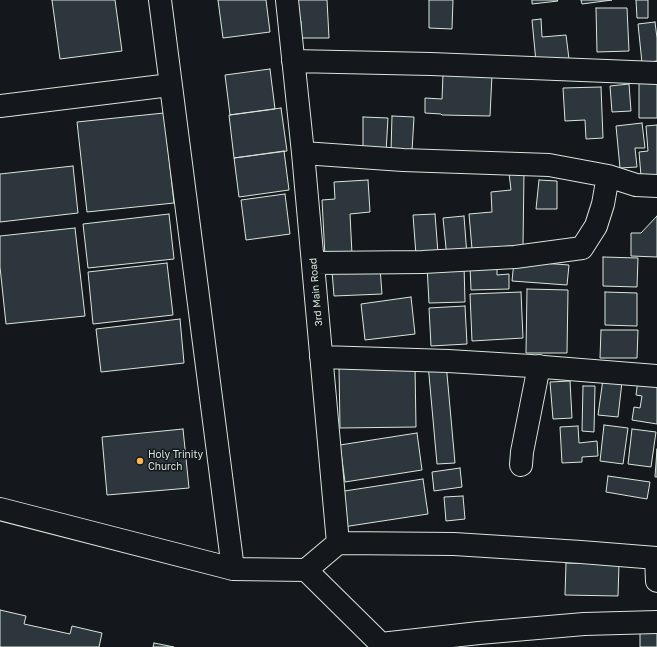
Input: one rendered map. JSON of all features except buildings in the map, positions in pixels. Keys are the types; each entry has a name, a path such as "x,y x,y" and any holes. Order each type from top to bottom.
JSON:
{"street":[{"path":"160,0 233,569"},
{"name":"3rd Main Road","path":"287,0 303,153 338,543"},
{"path":"293,61 431,64 657,73"},
{"path":"0,106 170,85"},
{"path":"303,153 403,160 549,166 608,176 636,185 657,186"},
{"path":"313,263 431,262 515,257 582,248 596,226 603,204 608,176"},
{"path":"321,357 448,361 538,366 657,376"},
{"path":"521,465 522,452 538,366"},
{"path":"0,509 233,569 306,570 338,543 454,544 657,558 657,581"},
{"path":"306,570 381,646 487,632 584,624 657,622"}],"place":[{"name":"Holy Trinity Church","path":"140,461"}]}
